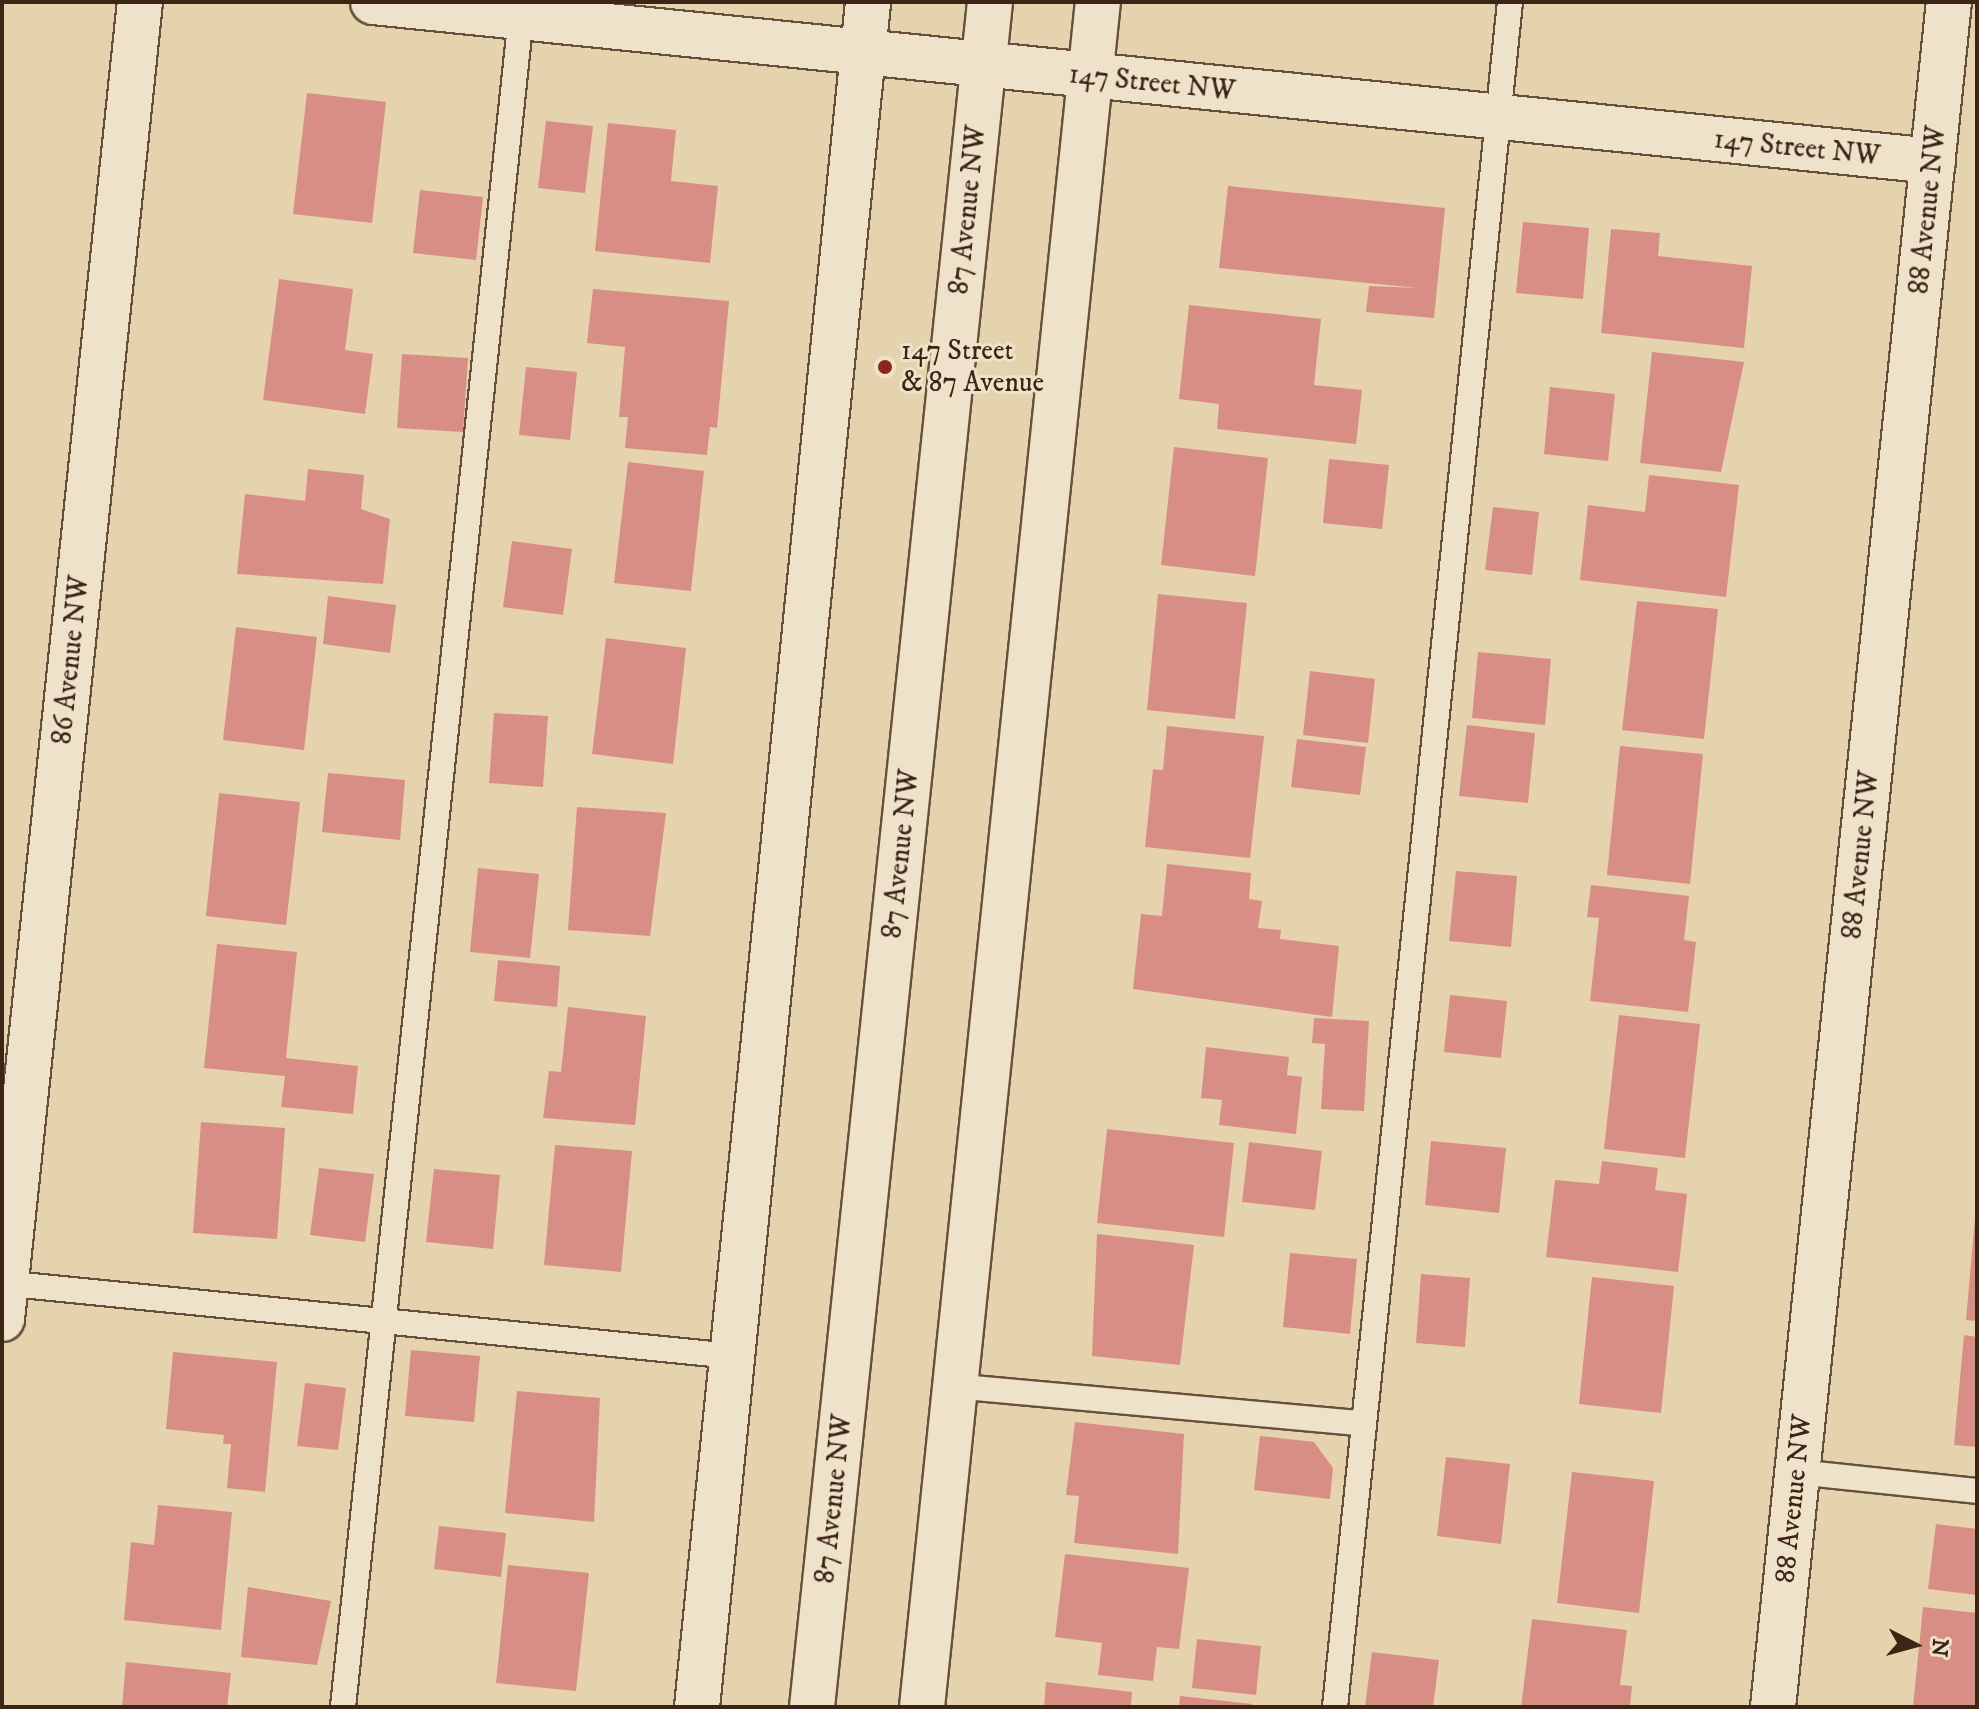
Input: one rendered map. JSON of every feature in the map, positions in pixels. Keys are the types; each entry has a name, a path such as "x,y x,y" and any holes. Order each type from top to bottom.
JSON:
{"street":[{"name":"86 Avenue NW","path":"3,1295 140,2"},
{"name":"147 Street NW","path":"373,2 522,10 863,54 984,60 1089,77 1933,161"},
{"path":"697,1707 868,2"},
{"name":"87 Avenue NW","path":"812,1707 990,2"},
{"path":"922,1707 952,1386 1098,2"},
{"name":"88 Avenue NW","path":"1773,1707 1949,2"}],"lane":[{"path":"1335,1707 1510,2"},
{"path":"343,1707 522,10"},
{"path":"3,1295 384,1321 732,1356"},
{"path":"952,1386 1362,1423"},
{"path":"1797,1472 1977,1491"}],"building":[{"path":"307,93 386,102 372,223 293,214"},
{"path":"546,121 593,126 585,193 538,188"},
{"path":"608,123 676,130 671,181 718,186 710,263 595,251"},
{"path":"1228,186 1445,208 1434,318 1366,312 1369,286 1418,288 1219,268"},
{"path":"420,190 483,197 476,260 413,253"},
{"path":"1523,222 1589,228 1583,299 1516,293"},
{"path":"1611,229 1660,233 1658,256 1752,266 1744,348 1601,333"},
{"path":"279,279 353,289 345,350 373,354 365,414 263,400"},
{"path":"593,289 729,301 717,428 710,427 707,455 625,448 628,417 619,417 625,347 587,343"},
{"path":"1189,305 1321,319 1314,385 1362,390 1356,444 1217,429 1219,404 1179,399"},
{"path":"1652,352 1744,362 1721,472 1640,463"},
{"path":"402,354 468,358 463,432 397,428"},
{"path":"526,367 577,372 570,440 519,435"},
{"path":"1550,387 1615,394 1608,461 1544,454"},
{"path":"1174,447 1268,458 1255,576 1161,565"},
{"path":"1329,459 1389,465 1382,529 1323,523"},
{"path":"628,462 704,471 691,591 614,583"},
{"path":"308,469 364,475 361,509 390,519 383,584 237,574 245,494 305,501"},
{"path":"1649,475 1739,485 1726,597 1580,580 1588,505 1645,512"},
{"path":"1493,507 1539,512 1532,575 1485,570"},
{"path":"512,541 572,549 563,615 503,607"},
{"path":"1158,594 1247,603 1235,719 1147,710"},
{"path":"328,596 396,605 390,653 323,644"},
{"path":"1637,601 1718,609 1704,739 1622,730"},
{"path":"236,627 317,637 304,750 223,740"},
{"path":"606,638 686,648 673,764 592,754"},
{"path":"1478,652 1551,659 1545,725 1472,718"},
{"path":"1310,671 1375,679 1368,743 1303,735"},
{"path":"494,713 548,716 543,787 489,783"},
{"path":"1467,725 1535,733 1528,803 1459,796"},
{"path":"1167,726 1264,736 1250,858 1145,847 1153,769 1163,770"},
{"path":"1297,739 1366,747 1360,795 1291,787"},
{"path":"1620,746 1703,754 1690,884 1607,875"},
{"path":"328,773 405,780 400,840 322,832"},
{"path":"219,793 300,802 286,925 206,916"},
{"path":"577,807 666,813 650,936 568,930"},
{"path":"1167,864 1251,873 1249,899 1262,901 1258,928 1281,930 1280,939 1339,946 1332,1017 1133,989 1141,914 1162,916"},
{"path":"478,868 539,874 530,958 470,952"},
{"path":"1456,871 1517,876 1511,947 1449,941"},
{"path":"1591,885 1689,896 1684,940 1696,942 1688,1012 1590,1001 1599,918 1587,917"},
{"path":"217,944 297,952 286,1058 358,1066 353,1114 281,1107 285,1076 204,1068"},
{"path":"498,960 560,966 557,1007 494,1001"},
{"path":"1450,995 1507,1001 1501,1058 1444,1052"},
{"path":"568,1007 646,1016 635,1125 543,1118 549,1071 561,1072"},
{"path":"1619,1015 1700,1024 1685,1158 1604,1149"},
{"path":"1314,1018 1369,1021 1364,1111 1321,1109 1325,1044 1312,1043"},
{"path":"1206,1047 1289,1057 1287,1075 1302,1077 1296,1134 1219,1125 1222,1100 1201,1098"},
{"path":"201,1122 285,1128 277,1239 193,1233"},
{"path":"1107,1129 1234,1143 1224,1237 1097,1223"},
{"path":"1431,1141 1506,1148 1499,1213 1425,1205"},
{"path":"1249,1142 1322,1151 1315,1210 1242,1202"},
{"path":"555,1145 632,1151 621,1272 544,1265"},
{"path":"1602,1161 1658,1168 1655,1190 1687,1194 1678,1272 1546,1257 1555,1180 1599,1184"},
{"path":"319,1168 374,1174 365,1242 310,1235"},
{"path":"434,1169 500,1175 493,1249 426,1242"},
{"path":"1977,1219 1977,1321 1966,1320"},
{"path":"1097,1234 1194,1245 1180,1365 1092,1356"},
{"path":"1290,1253 1357,1259 1350,1334 1283,1327"},
{"path":"1421,1274 1470,1278 1465,1347 1416,1343"},
{"path":"1592,1277 1674,1286 1661,1413 1579,1404"},
{"path":"1964,1335 1977,1337 1977,1447 1954,1445"},
{"path":"411,1350 480,1356 474,1422 405,1416"},
{"path":"173,1352 277,1362 265,1492 227,1488 231,1444 223,1444 224,1435 166,1429"},
{"path":"305,1383 346,1388 338,1450 297,1446"},
{"path":"517,1391 600,1398 594,1522 505,1513"},
{"path":"1075,1422 1184,1434 1178,1554 1074,1543 1079,1496 1066,1495"},
{"path":"1260,1436 1314,1442 1333,1468 1330,1499 1254,1490"},
{"path":"1446,1457 1510,1464 1501,1544 1437,1536"},
{"path":"1572,1472 1654,1481 1639,1613 1557,1603"},
{"path":"158,1505 232,1512 221,1630 124,1620 131,1542 154,1545"},
{"path":"1936,1524 1977,1529 1977,1595 1928,1589"},
{"path":"439,1526 506,1533 501,1577 434,1569"},
{"path":"1065,1554 1189,1568 1179,1649 1157,1647 1153,1681 1098,1675 1102,1643 1055,1637"},
{"path":"508,1565 589,1573 576,1691 496,1683"},
{"path":"248,1587 331,1601 317,1665 241,1657"},
{"path":"1923,1607 1977,1613 1977,1707 1913,1707"},
{"path":"1532,1619 1627,1630 1620,1685 1632,1686 1630,1707 1521,1707"},
{"path":"1197,1639 1261,1646 1256,1695 1192,1688"},
{"path":"1372,1652 1439,1660 1433,1707 1365,1707"},
{"path":"126,1662 231,1673 227,1707 122,1707"},
{"path":"1046,1682 1132,1692 1131,1707 1044,1707"},
{"path":"1180,1696 1252,1704 1252,1707 1179,1707"}],"place":[{"name":"147 Street & 87 Avenue","path":"885,367"}]}
